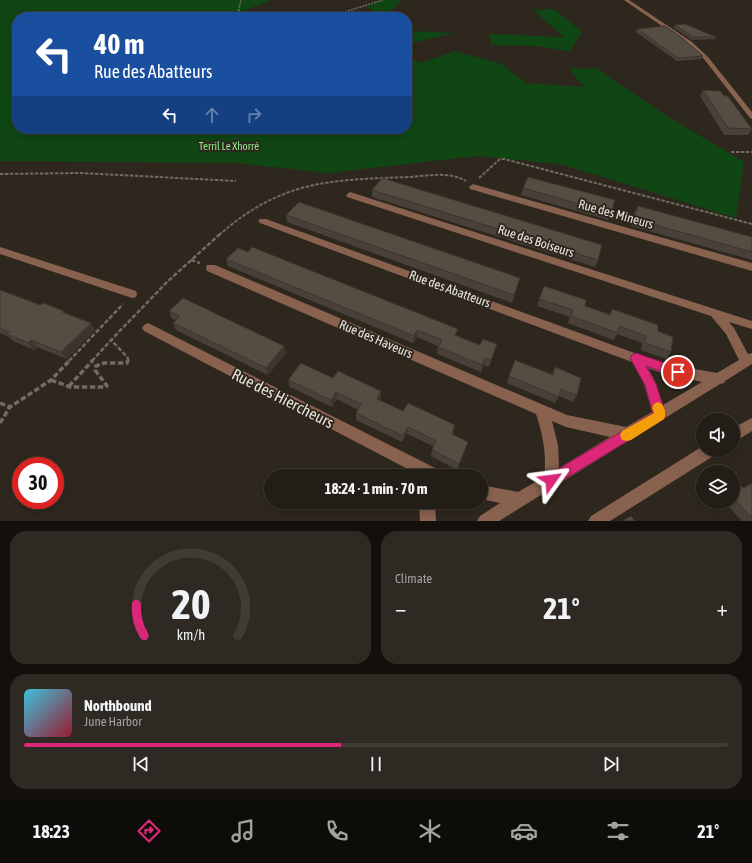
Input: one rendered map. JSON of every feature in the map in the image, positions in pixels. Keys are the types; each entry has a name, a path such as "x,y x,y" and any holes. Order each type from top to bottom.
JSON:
{"street":[{"path":"626,0 690,43 706,58 752,117"},
{"name":"Rue des Mineurs","path":"472,186 752,267"},
{"name":"Rue des Boiseurs","path":"350,195 752,325"},
{"name":"Rue des Abatteurs","path":"263,221 636,358 678,372 720,379"},
{"path":"0,250 132,294"},
{"name":"Rue des Haveurs","path":"211,268 541,410 582,426 628,434"},
{"path":"485,521 749,360 730,331 714,313"},
{"name":"Rue des Hiercheurs","path":"148,328 414,469"},
{"path":"636,358 650,384 660,415"},
{"path":"541,410 551,442 554,460 551,480"},
{"path":"740,432 752,424"},
{"path":"596,521 699,457"},
{"path":"488,493 520,500"},
{"path":"427,509 428,521"}],"path":[{"path":"241,0 238,10 242,12"},
{"path":"344,12 383,0"},
{"path":"731,152 752,152"},
{"path":"472,186 500,159 504,159 752,224"},
{"path":"0,174 79,174 236,181"},
{"path":"0,423 10,407 51,380 132,294"},
{"path":"69,386 111,340"},
{"path":"0,403 10,407"}],"green space":[{"name":"Terril Le Xhorré","path":"0,0 272,0 245,10 245,12 12,12 12,134 412,134 412,59 421,63 455,51 502,64 525,83 584,87 569,69 596,68 667,116 744,162 736,218 560,164 476,156 329,173 236,163 0,161"},
{"path":"383,0 402,0 390,12 370,12 371,10 366,6"},
{"path":"554,9 582,32 570,51 536,46 491,45 489,34 564,37 533,10"},
{"path":"412,31 454,33 415,42 412,45"}],"building":[{"path":"685,24 716,37 693,37 675,25"},
{"path":"665,26 703,56 678,58 637,29"},
{"path":"703,90 720,91 724,96 728,96 752,129 728,128"},
{"path":"528,177 615,200 611,213 523,188"},
{"path":"382,178 602,245 598,260 372,190"},
{"path":"299,202 520,278 514,295 286,215"},
{"path":"638,206 752,237 752,252 634,219"},
{"path":"252,247 458,329 455,335 467,340 480,345 483,339 497,344 491,360 485,358 482,365 438,347 442,340 417,330 414,336 226,259 238,248 248,252"},
{"path":"544,286 586,300 585,306 610,315 612,309 658,325 658,331 673,337 671,352 645,343 646,336 619,326 617,333 571,316 573,310 539,299"},
{"path":"0,290 40,305 43,303 91,323 61,352 31,340 28,343 7,334 9,332 0,328"},
{"path":"183,298 284,346 266,368 173,323 180,316 169,311"},
{"path":"515,360 553,375 555,367 581,378 577,395 561,389 559,397 509,376"},
{"path":"301,363 333,378 338,371 381,391 377,399 403,411 408,403 455,425 452,434 468,442 459,464 432,450 436,441 408,427 403,436 356,413 361,404 336,392 331,400 288,380"},
{"path":"752,483 752,518 740,505 740,485 744,488"},
{"path":"631,516 635,521 622,521"}],"slow traffic":[{"path":"627,435 660,415 658,408"}],"route":[{"path":"551,480 660,415 650,384 636,358 662,368 678,372"}]}
